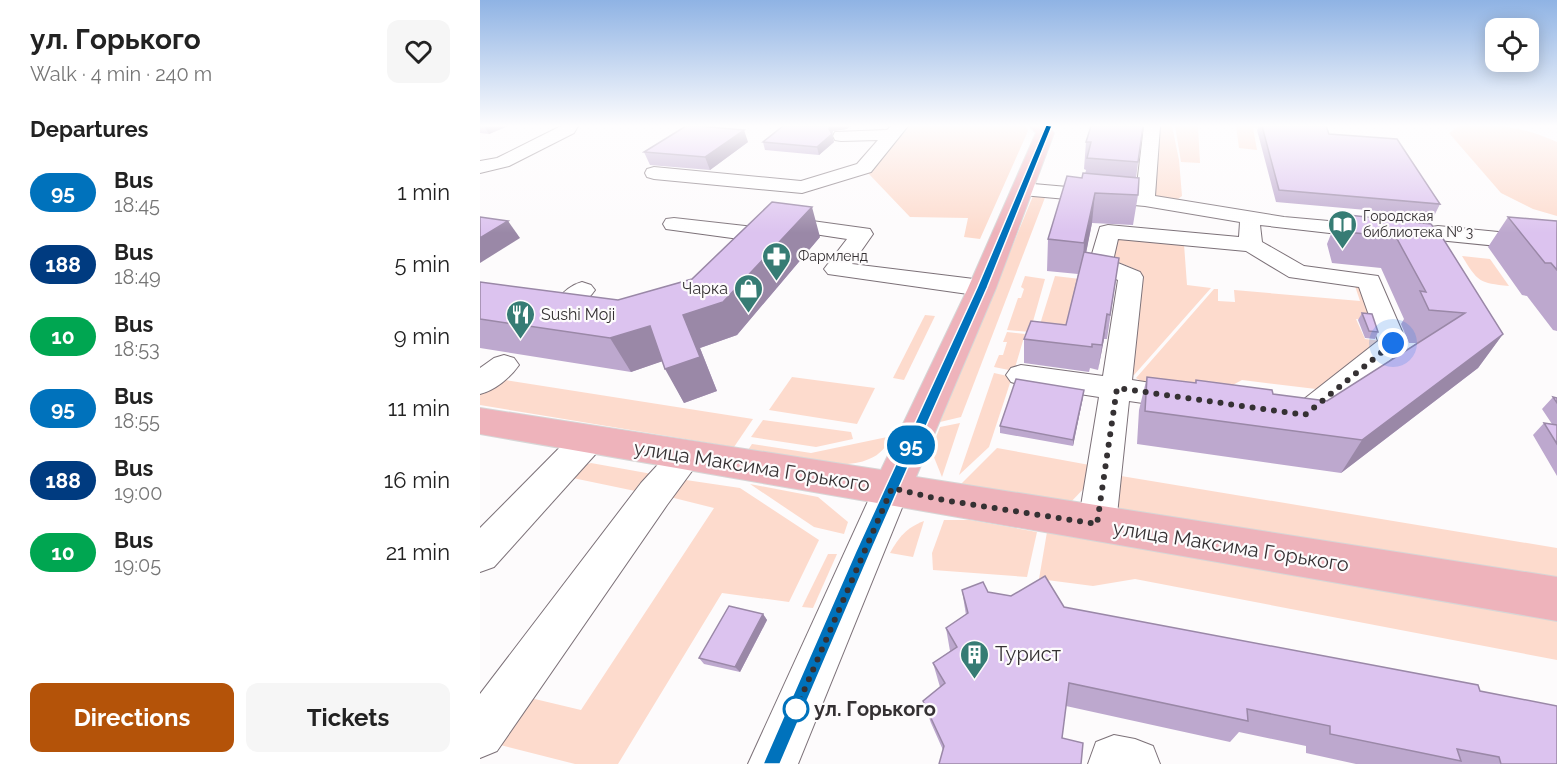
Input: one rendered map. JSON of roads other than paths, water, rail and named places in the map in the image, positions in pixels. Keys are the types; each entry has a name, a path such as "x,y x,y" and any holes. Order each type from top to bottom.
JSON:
{"main road":[{"path":"892,488 982,288 1033,162"},
{"name":"улица Максима Горького","path":"480,421 892,488 943,500 1557,599"}],"street":[{"path":"480,167 504,162"},
{"path":"654,173 802,187 864,168 869,162"},
{"path":"1144,200 1148,162"},
{"path":"1022,189 1144,200 1284,223 1418,236 1438,233 1557,245"},
{"path":"1248,216 1251,245"},
{"path":"731,257 765,221 862,234 836,269 877,285 982,288"},
{"path":"674,224 754,234"},
{"path":"1097,524 1131,277 1101,264 1108,232 1251,245 1298,273 1369,280 1393,343 1305,415 1258,408"},
{"path":"565,296 600,307"},
{"path":"480,384 504,365"},
{"path":"1021,375 1211,402"},
{"path":"481,552 589,439"},
{"path":"480,734 654,495 686,456"},
{"path":"773,764 892,488"},
{"path":"1113,764 1114,760 1135,764"}],"place":[{"name":"Городская библиотека № 3","path":"1342,250"},
{"name":"Фармленд","path":"777,282"},
{"name":"Чарка","path":"749,314"},
{"name":"Sushi Moji","path":"520,340"},
{"name":"Турист","path":"974,680"},
{"name":"ул. Горького","path":"796,709"}]}
